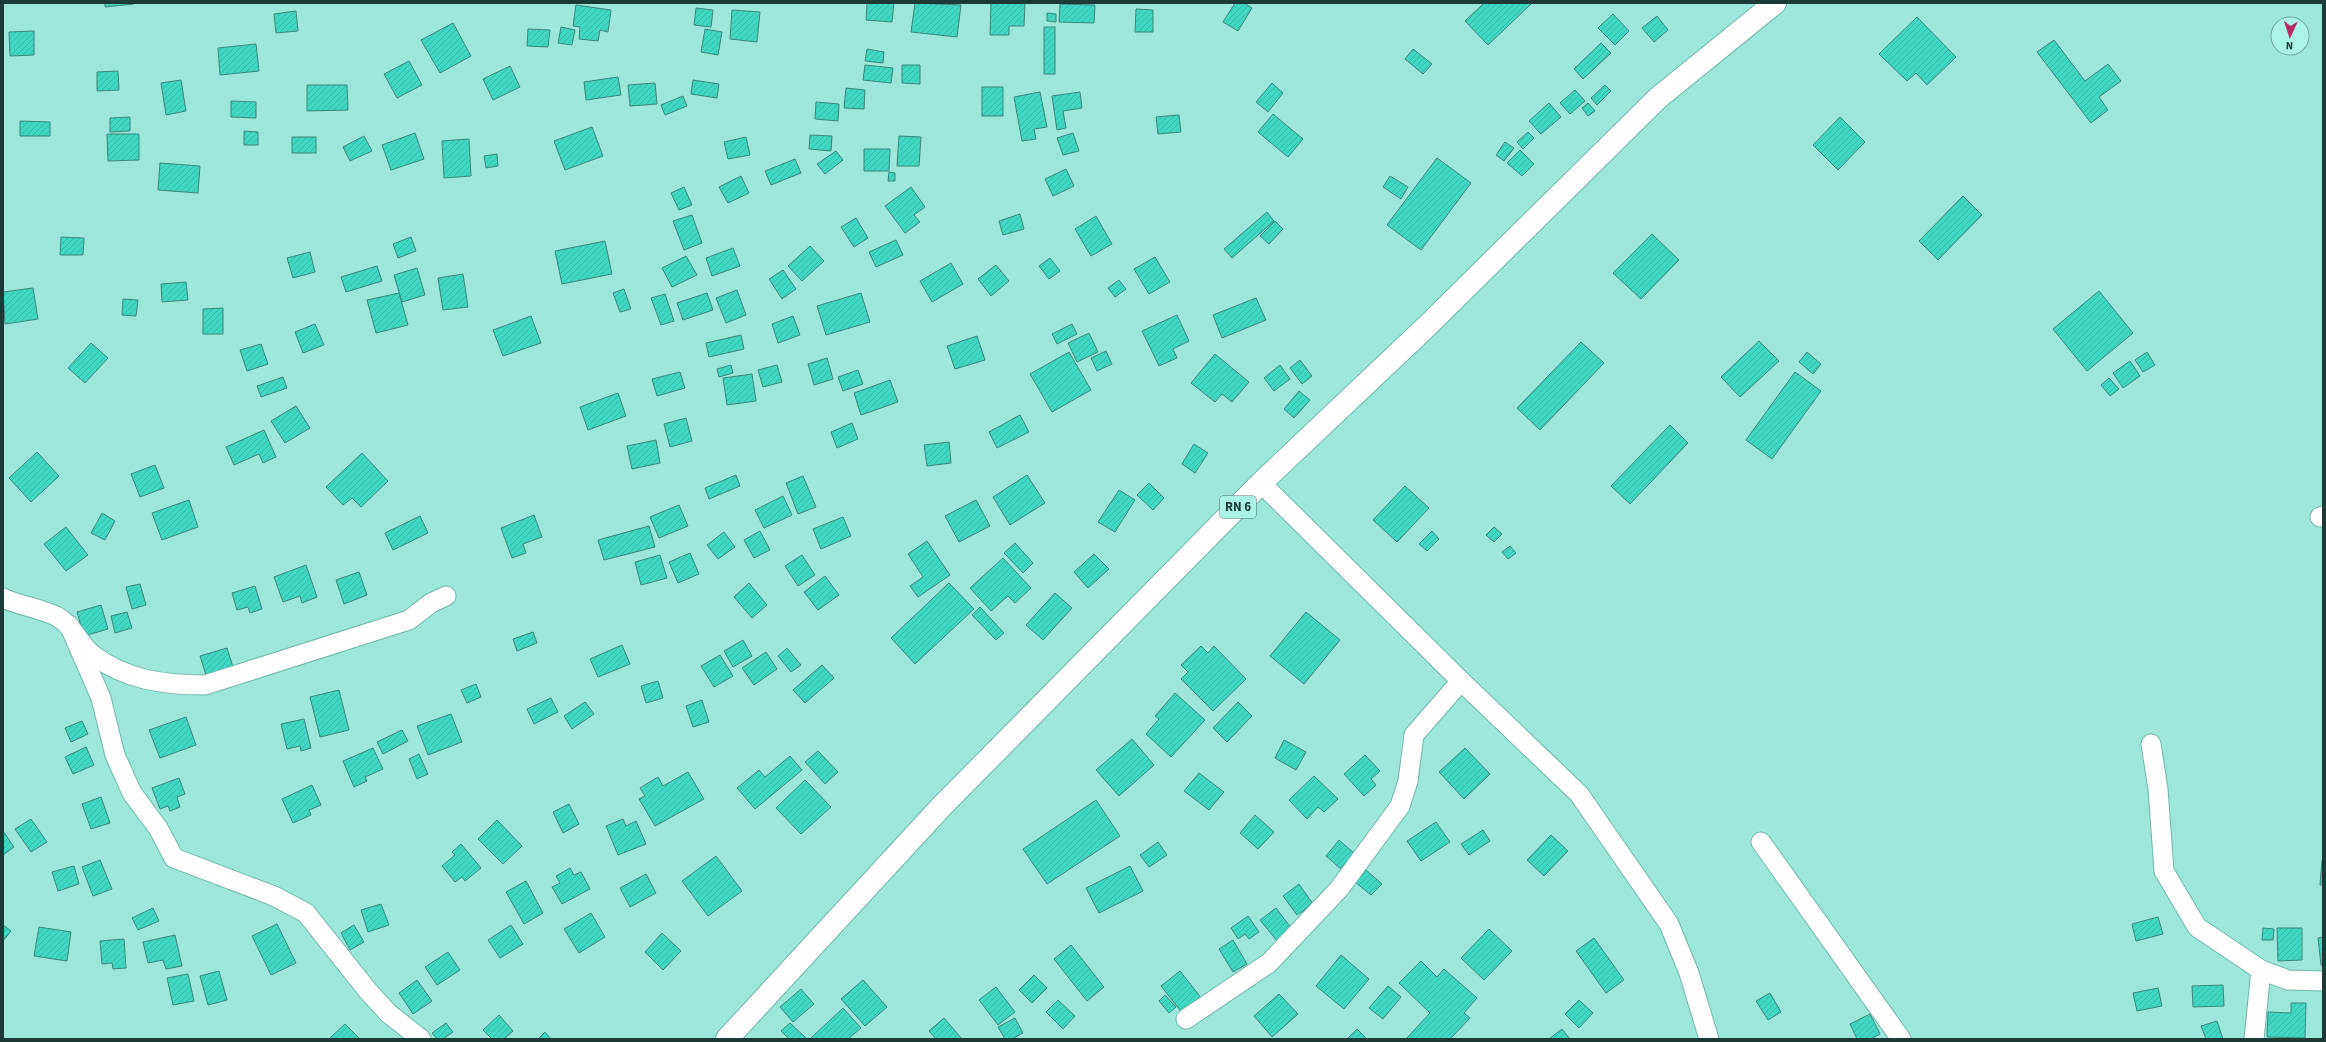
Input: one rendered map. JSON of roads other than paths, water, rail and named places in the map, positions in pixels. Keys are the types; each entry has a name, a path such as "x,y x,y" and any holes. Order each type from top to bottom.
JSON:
{"main road":[{"name":"RN 6","path":"734,1037 941,807 1261,483 1426,327 1658,98 1775,3"}],"street":[{"path":"1261,483 1461,681 1579,794 1669,924 1689,973 1709,1039"},
{"path":"3,598 21,606 56,616 69,625 92,654 124,674 158,682 205,685 409,620 431,603 446,596"},
{"path":"69,625 101,698 115,755 132,793 158,828 174,858 274,896 306,913 368,991 388,1013 421,1039"},
{"path":"1186,1019 1269,963 1339,889 1400,806 1408,781 1414,735 1461,681"},
{"path":"2151,744 2158,789 2164,871 2197,927 2261,970 2288,980 2323,981"},
{"path":"1761,842 1901,1039"},
{"path":"2254,1039 2261,970"}]}
